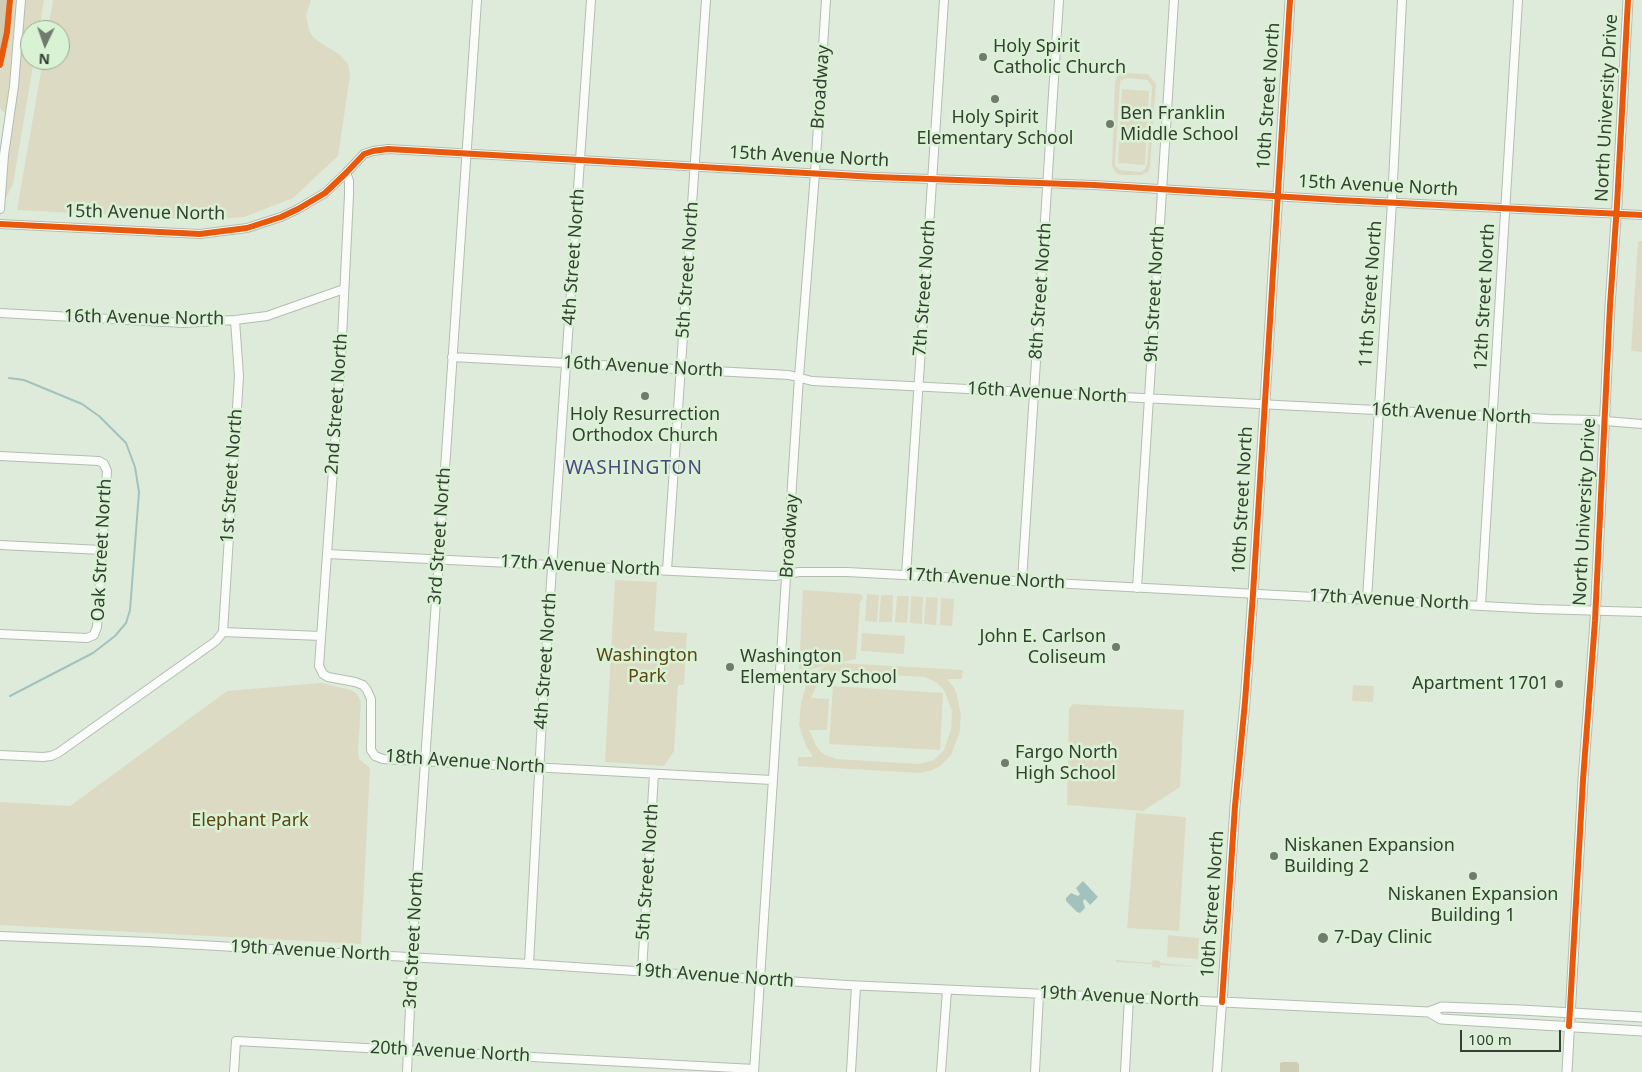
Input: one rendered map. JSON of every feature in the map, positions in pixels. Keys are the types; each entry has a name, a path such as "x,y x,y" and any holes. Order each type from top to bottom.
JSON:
{"main road":[{"name":"10th Street North","path":"1222,1002 1234,815 1245,702 1290,0"},
{"name":"North University Drive","path":"1567,1072 1582,780 1595,610 1628,0"},
{"name":"19th Avenue North","path":"1222,1002 1429,1012 1442,1007 1642,1017"},
{"name":"19th Avenue North","path":"1429,1012 1441,1019 1642,1031"}],"street":[{"path":"0,209 4,155 20,33 21,0"},
{"name":"3rd Street North","path":"407,1072 412,957 477,0"},
{"name":"4th Street North","path":"528,964 591,0"},
{"name":"5th Street North","path":"667,570 706,0"},
{"name":"Broadway","path":"754,1070 799,377 826,0"},
{"name":"7th Street North","path":"906,576 944,0"},
{"name":"8th Street North","path":"1022,581 1059,0"},
{"name":"9th Street North","path":"1137,588 1174,0"},
{"name":"11th Street North","path":"1367,599 1392,202 1402,0"},
{"name":"12th Street North","path":"1481,605 1518,0"},
{"name":"15th Avenue North","path":"0,224 200,234 247,228 281,217 298,209 325,192 364,154 373,150 388,149 815,173 1094,185 1642,215"},
{"name":"2nd Street North","path":"321,636 328,554 344,289 349,195 349,181 346,173"},
{"name":"16th Avenue North","path":"0,312 183,323 235,320 267,316 344,289"},
{"name":"1st Street North","path":"223,632 239,376 235,320"},
{"name":"16th Avenue North","path":"452,356 789,375 812,381 1642,424"},
{"name":"Oak Street North","path":"0,456 94,460 104,464 107,471 97,631 94,635 87,638 0,634"},
{"path":"0,545 102,550"},
{"name":"17th Avenue North","path":"328,554 776,576 799,572 847,572 1252,594 1642,612"},
{"path":"0,755 43,757 58,753 216,641 223,632 321,636"},
{"name":"18th Avenue North","path":"321,636 319,666 323,674 356,682 363,685 367,690 371,699 371,750 375,756 383,760 772,780"},
{"name":"5th Street North","path":"642,971 654,774"},
{"name":"19th Avenue North","path":"0,936 116,940 412,957 856,986 1222,1002"},
{"path":"851,1072 856,986"},
{"path":"941,1072 947,990"},
{"path":"1034,1072 1039,994"},
{"path":"1125,1072 1130,997"},
{"name":"10th Street North","path":"1217,1072 1222,1002"},
{"name":"20th Avenue North","path":"234,1072 236,1041 754,1070"}],"green space":[{"path":"13,0 17,0 5,114 0,108 0,72 8,39"},
{"path":"25,0 44,0 41,20 23,20"},
{"path":"53,0 311,0 306,15 309,30 313,37 339,54 348,64 350,76 338,156 293,198 244,217 207,220 17,210 41,70 70,70 70,20 50,20"},
{"path":"20,60 20,70 32,70 13,184 6,198 4,197"},
{"path":"1118,74 1148,74 1156,84 1150,168 1148,172 1141,175 1122,175 1116,173 1112,166 1115,82","holes":["1128,78 1148,80 1152,87 1147,165 1141,172 1120,170 1115,166 1120,83 1121,80"]},
{"path":"1122,89 1149,91 1145,165 1118,163"},
{"path":"1638,241 1642,241 1642,352 1631,351"},
{"name":"Washington Park","path":"615,580 657,582 654,631 687,633 684,685 678,685 674,751 664,766 605,762"},
{"path":"803,590 860,594 863,596 860,602 856,659 807,670 799,669"},
{"path":"867,594 879,595 877,622 865,621"},
{"path":"881,595 893,595 892,622 879,622"},
{"path":"897,596 909,596 907,623 895,622"},
{"path":"911,596 923,597 922,624 910,623"},
{"path":"926,597 938,598 936,625 924,624"},
{"path":"941,598 954,599 952,626 940,625"},
{"path":"862,633 905,636 904,654 861,651"},
{"path":"841,663 963,670 962,679 947,679 955,689 961,714 960,731 951,755 940,766 920,773 798,766 798,757 813,757 806,746 799,725 801,703 806,686 812,677 826,666","holes":["838,672 924,677 936,682 944,690 952,711 951,730 944,750 934,760 918,764 837,759 823,754 817,747 809,730 827,730 829,699 811,698 816,687 824,678"]},
{"name":"Elephant Park","path":"321,683 351,690 357,694 361,702 358,752 359,759 370,768 361,944 0,925 0,802 70,806 227,691"},
{"path":"1353,685 1374,686 1373,702 1352,701"},
{"path":"833,686 943,693 940,750 829,744"},
{"path":"1073,704 1184,710 1180,787 1143,811 1067,805 1069,708"},
{"path":"1136,813 1186,817 1179,931 1127,928"},
{"path":"1168,935 1199,938 1198,959 1167,957"},
{"path":"1116,960 1152,963 1153,960 1160,961 1160,963 1197,967 1160,965 1160,968 1152,967 1152,964 1116,962"}],"shaded area":[{"path":"0,0 9,0 5,37 0,58"},
{"path":"1297,1062 1299,1064 1299,1072 1280,1072 1280,1063"}],"water":[{"path":"1083,881 1098,897 1090,905 1085,899 1083,901 1085,908 1080,913 1066,901 1066,898 1071,893 1078,896 1080,894 1076,888"}],"waterway":[{"path":"9,378 24,380 82,404 99,416 126,443 135,467 139,492 130,610 126,623 115,636 93,653 10,696"}],"cycle path":[{"path":"0,65 7,32 10,0"},
{"path":"1222,1002 1235,806 1253,594 1290,0"},
{"path":"1569,1026 1583,780 1595,621 1610,306 1628,0"},
{"path":"0,224 200,234 247,228 281,217 298,209 325,193 364,154 388,149 876,177 1094,185 1338,200 1642,215"}],"place":[{"name":"Holy Spirit Catholic Church","path":"983,57"},
{"name":"Holy Spirit Elementary School","path":"995,99"},
{"name":"Ben Franklin Middle School","path":"1110,124"},
{"name":"Holy Resurrection Orthodox Church","path":"645,396"},
{"name":"John E. Carlson Coliseum","path":"1116,647"},
{"name":"Washington Elementary School","path":"730,667"},
{"name":"Apartment 1701","path":"1559,684"},
{"name":"Fargo North High School","path":"1005,763"},
{"name":"Niskanen Expansion Building 2","path":"1274,856"},
{"name":"Niskanen Expansion Building 1","path":"1473,876"},
{"name":"7-Day Clinic","path":"1323,938"}],"district":[{"name":"WASHINGTON","path":"634,469"}]}
